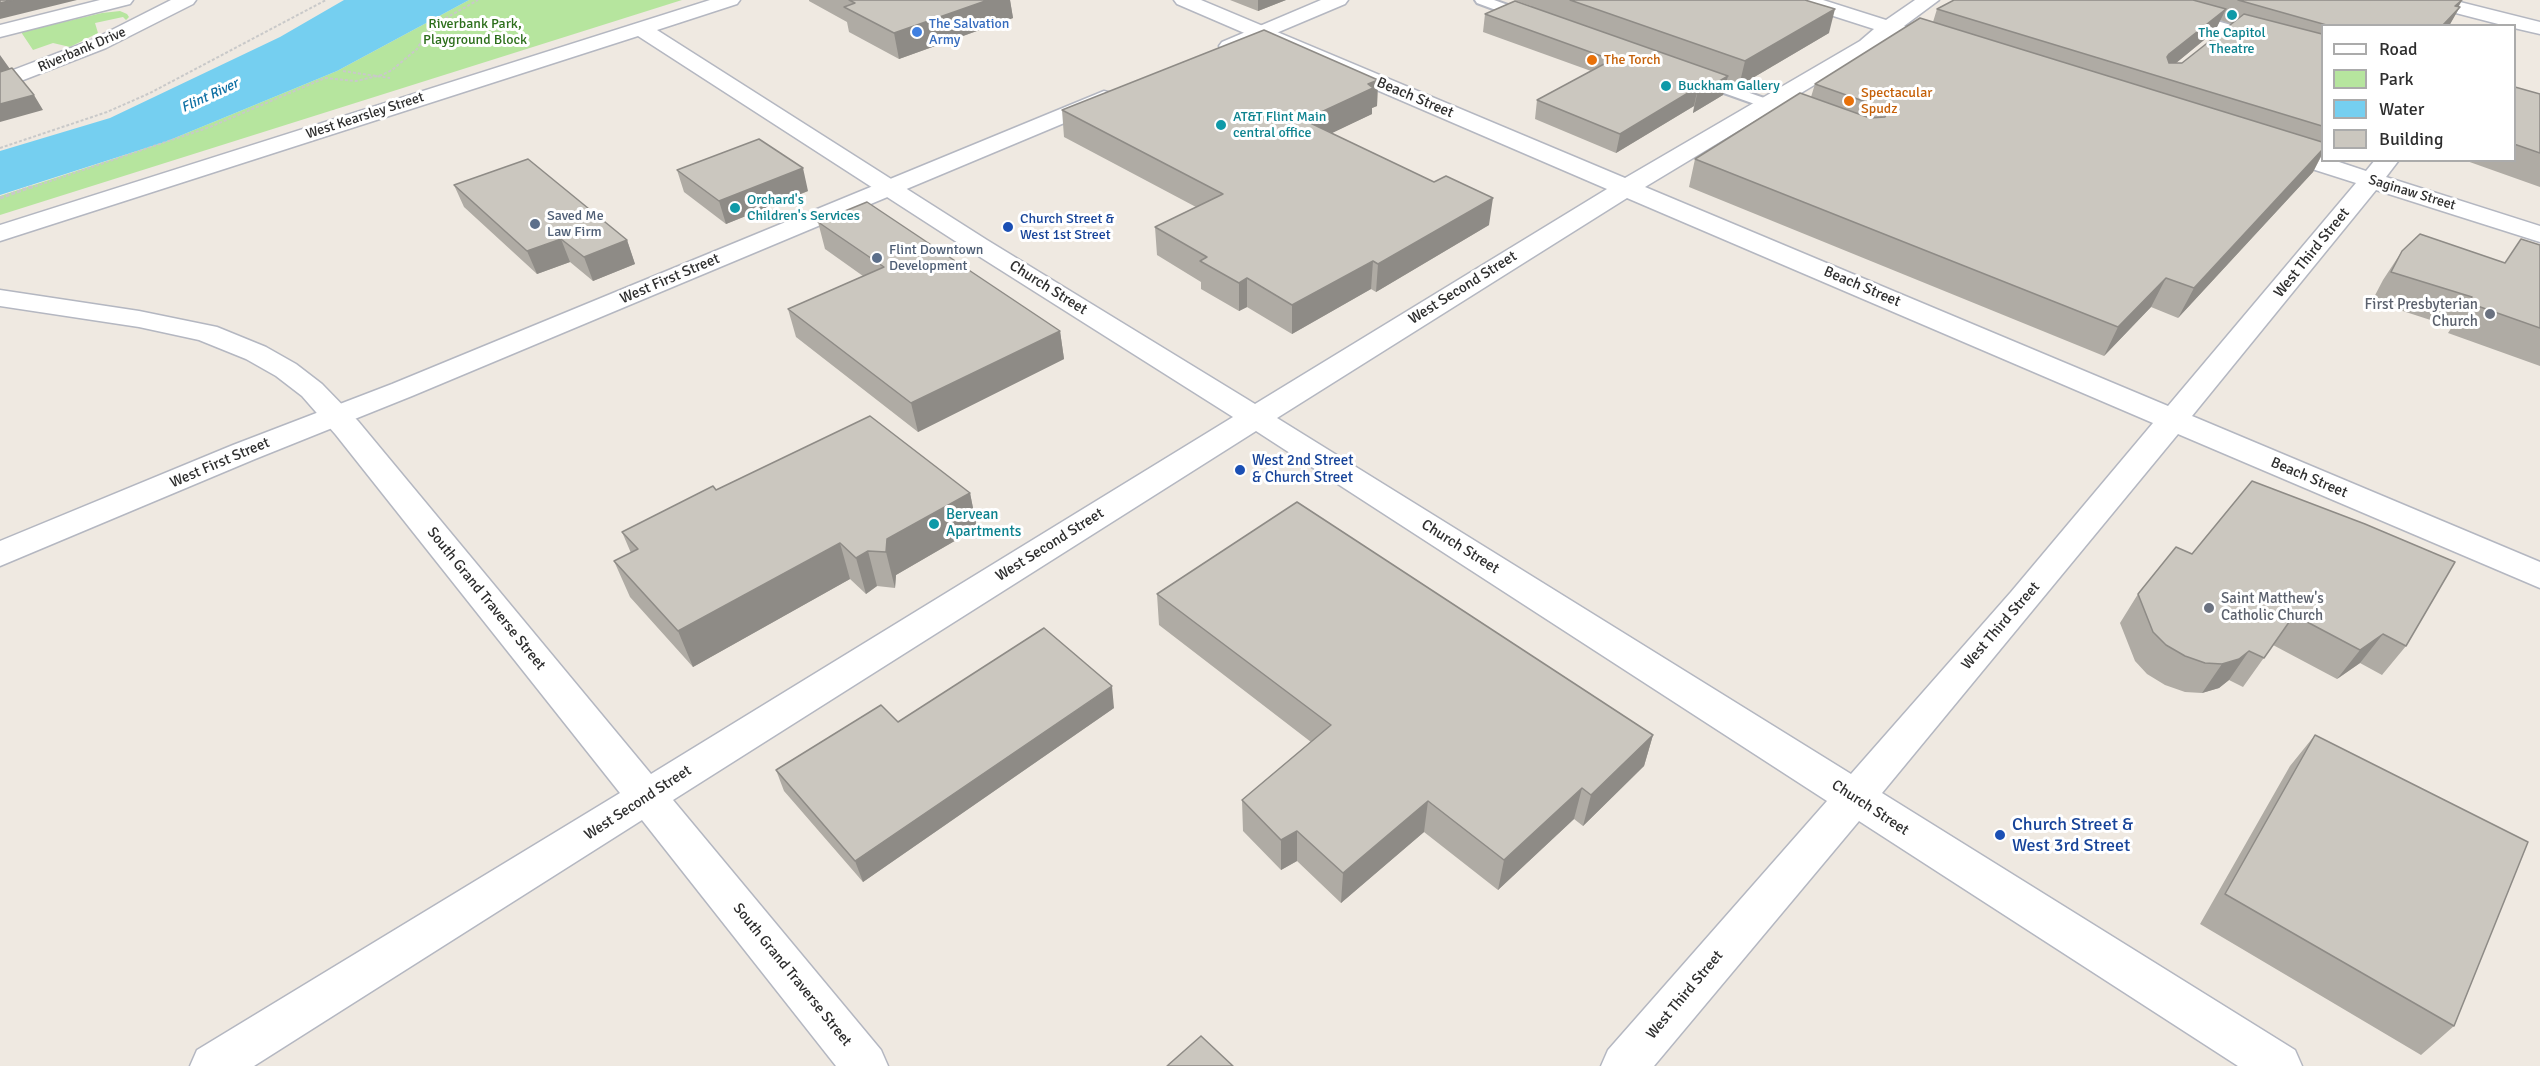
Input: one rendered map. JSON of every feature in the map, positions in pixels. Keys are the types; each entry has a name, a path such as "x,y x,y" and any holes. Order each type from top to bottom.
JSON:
{"street":[{"path":"0,31 126,0 159,6 162,14"},
{"name":"Riverbank Drive","path":"0,83 99,44 186,0"},
{"name":"West Kearsley Street","path":"0,233 730,0"},
{"name":"Beach Street","path":"1184,0 2540,576"},
{"path":"1208,55 1338,0"},
{"path":"1803,0 1929,40"},
{"name":"West Second Street","path":"213,1066 1627,187 1867,45 1929,0"},
{"path":"2428,0 2508,23 2526,2"},
{"path":"2516,24 2540,28"},
{"name":"Church Street","path":"640,28 2279,1066"},
{"name":"West First Street","path":"0,554 1125,89"},
{"name":"Saginaw Street","path":"2256,144 2321,158"},
{"name":"Saginaw Street","path":"2339,162 2380,171 2540,234"},
{"name":"West Third Street","path":"1624,1066 2174,420 2380,171"},
{"name":"South Grand Traverse Street","path":"0,298 164,323 224,339 286,370 312,390 337,416 648,796 865,1066"}],"lane":[{"path":"1482,0 1537,20"},
{"path":"2178,14 2265,38"},
{"path":"2214,42 2230,29"},
{"path":"1681,72 1795,114"}],"path":[{"path":"0,148 107,112 150,93 326,0"},
{"path":"0,198 183,137 325,78 356,81 379,76 390,71 417,49 430,27 478,0"},
{"path":"344,71 397,80"}],"green space":[{"name":"Riverbank Park, Playground Block","path":"469,0 682,0 0,215 0,196 165,142 337,71"},
{"path":"120,11 129,17 126,20 123,17 95,23 98,33 70,47 53,43 33,50 21,32 102,13"}],"water":[{"name":"Flint River","path":"344,0 469,0 337,71 165,142 0,195 0,151 110,118 280,37"}],"building":[{"path":"849,0 988,0 894,33 844,7 855,3"},
{"path":"1570,0 1805,0 1835,9 1745,61"},
{"path":"1954,0 2193,0 2226,9 2169,54 2167,57 2169,63 2182,63 2244,14 2321,34 2321,126 1937,9"},
{"path":"2238,0 2462,0 2455,6 2460,7 2444,24 2323,24"},
{"path":"1515,1 1728,76 1697,94 1698,87 1620,134 1537,100 1617,57 1604,57 1485,14"},
{"path":"1920,18 2321,142 2321,151 2194,288 2166,278 2118,327 1695,159 1800,93 1870,118 1885,117 1887,112 1883,108 1815,84"},
{"path":"1264,30 1378,80 1368,84 1373,88 1304,120 1434,182 1446,176 1493,198 1378,264 1373,261 1292,305 1247,278 1239,283 1200,261 1207,257 1155,227 1223,194 1062,110"},
{"path":"12,68 34,95 0,104 0,72"},
{"path":"2516,87 2540,94 2540,153 2516,145"},
{"path":"759,139 803,168 719,201 677,170"},
{"path":"528,159 627,240 584,257 561,239 527,251 454,185"},
{"path":"867,202 1060,331 911,403 788,309 884,267 818,222"},
{"path":"2420,234 2505,263 2521,239 2540,245 2540,328 2469,303 2472,297 2391,272 2402,251"},
{"path":"870,416 970,493 887,539 886,552 868,551 856,558 840,543 678,631 614,561 638,549 622,532 713,486 716,490"},
{"path":"2252,481 2365,524 2455,562 2406,646 2383,634 2360,650 2294,615 2264,658 2249,651 2239,659 2222,664 2205,663 2185,656 2166,645 2153,632 2138,594 2176,547 2192,554"},
{"path":"1297,502 1653,735 1591,795 1582,788 1504,860 1428,801 1343,873 1297,831 1281,840 1242,800 1331,725 1157,594"},
{"path":"1044,628 1112,686 855,861 776,770 881,705 898,722"},
{"path":"2315,735 2528,842 2454,1026 2225,894"},
{"path":"1201,1036 1233,1066 1167,1066"}],"place":[{"name":"The Capitol Theatre","path":"2232,15"},
{"name":"The Salvation Army","path":"917,32"},
{"name":"The Torch","path":"1592,60"},
{"name":"Buckham Gallery","path":"1666,86"},
{"name":"Spectacular Spudz","path":"1849,101"},
{"name":"AT&T Flint Main central office","path":"1221,125"},
{"name":"Orchard's Children's Services","path":"735,208"},
{"name":"Saved Me Law Firm","path":"535,224"},
{"name":"Church Street & West 1st Street","path":"1008,227"},
{"name":"Flint Downtown Development","path":"877,258"},
{"name":"First Presbyterian Church","path":"2490,314"},
{"name":"West 2nd Street & Church Street","path":"1240,470"},
{"name":"Bervean Apartments","path":"934,524"},
{"name":"Saint Matthew's Catholic Church","path":"2209,608"},
{"name":"Church Street & West 3rd Street","path":"2000,835"}]}
